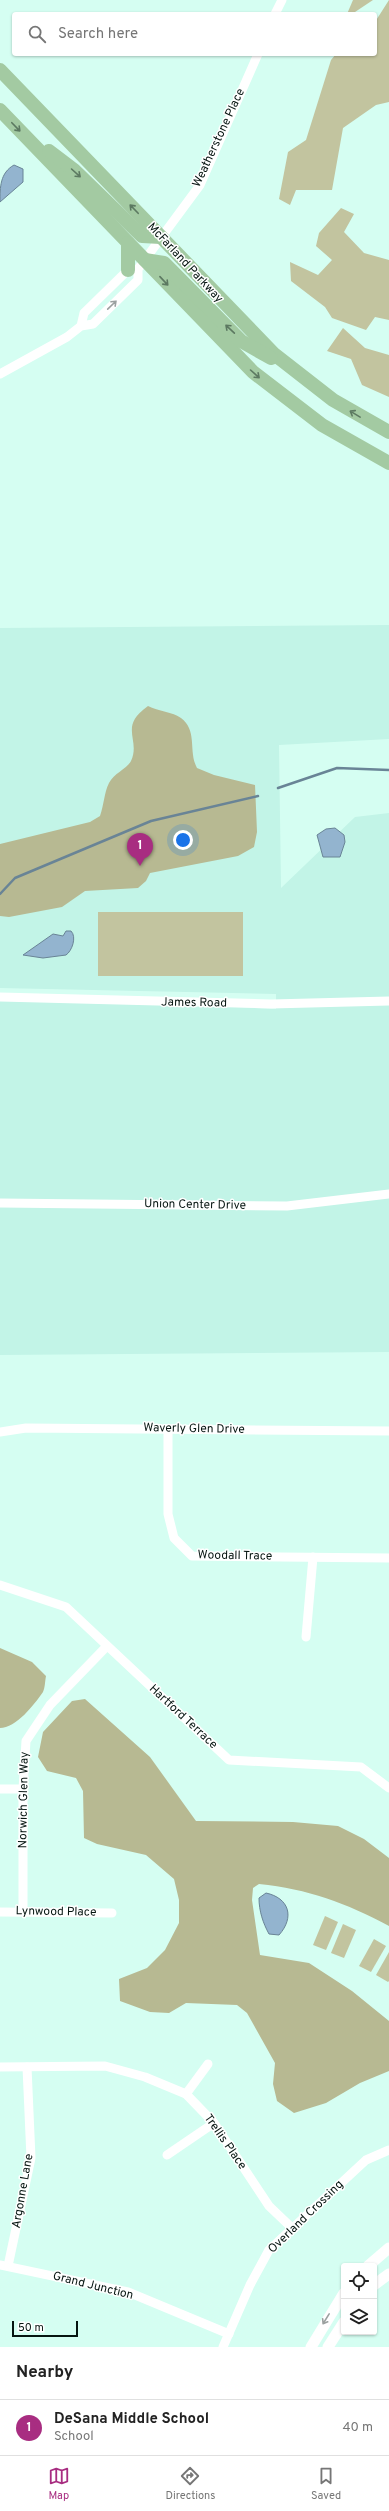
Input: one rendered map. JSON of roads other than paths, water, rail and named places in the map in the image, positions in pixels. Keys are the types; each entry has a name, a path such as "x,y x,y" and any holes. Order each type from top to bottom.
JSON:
{"main road":[{"name":"McFarland Parkway","path":"0,70 222,302 286,365 333,400 389,432"},
{"path":"0,84 30,101"},
{"path":"0,110 128,243 137,266 229,348 268,386 337,435 389,463"},
{"path":"33,144 55,155 69,166 142,236 161,237"},
{"path":"128,243 137,266"},
{"path":"137,266 164,263 241,341 286,365"}],"street":[{"path":"276,12 282,0"},
{"name":"Weatherstone Place","path":"137,266 200,185 257,56"},
{"path":"81,326 84,313 137,266"},
{"path":"0,374 66,337 81,326 93,324 138,280 137,266"},
{"name":"James Road","path":"0,997 271,1004 389,1001"},
{"name":"Union Center Drive","path":"0,1203 287,1206 389,1194"},
{"name":"Waverly Glen Drive","path":"0,1432 26,1428 389,1431"},
{"name":"Woodall Trace","path":"168,1429 168,1514 174,1538 192,1556 389,1558"},
{"path":"306,1638 313,1557"},
{"name":"Hartford Terrace","path":"0,1586 66,1607 229,1760 361,1767 389,1788"},
{"name":"Norwich Glen Way","path":"23,1912 23,1789 26,1741 50,1705 107,1646"},
{"path":"0,1788 23,1789"},
{"name":"Lynwood Place","path":"0,1912 112,1913"},
{"path":"186,2094 208,2064"},
{"name":"Trellis Place","path":"0,2067 105,2066 146,2077 186,2094 214,2123 269,2206 292,2228"},
{"name":"Argonne Lane","path":"4,2266 31,2158 27,2067"},
{"path":"167,2155 214,2123"},
{"name":"Overland Crossing","path":"223,2347 269,2250 366,2160 389,2150"},
{"path":"372,2263 389,2248"},
{"name":"Grand Junction","path":"4,2266 128,2292 229,2334"},
{"path":"377,2283 389,2274"},
{"path":"311,2347 341,2298"},
{"path":"328,2347 341,2327"}],"waterway":[{"path":"278,788 337,768 389,770"},
{"path":"0,894 15,878 151,821 258,796"}],"place":[{"name":"DeSana Middle School","path":"140,866"}]}
